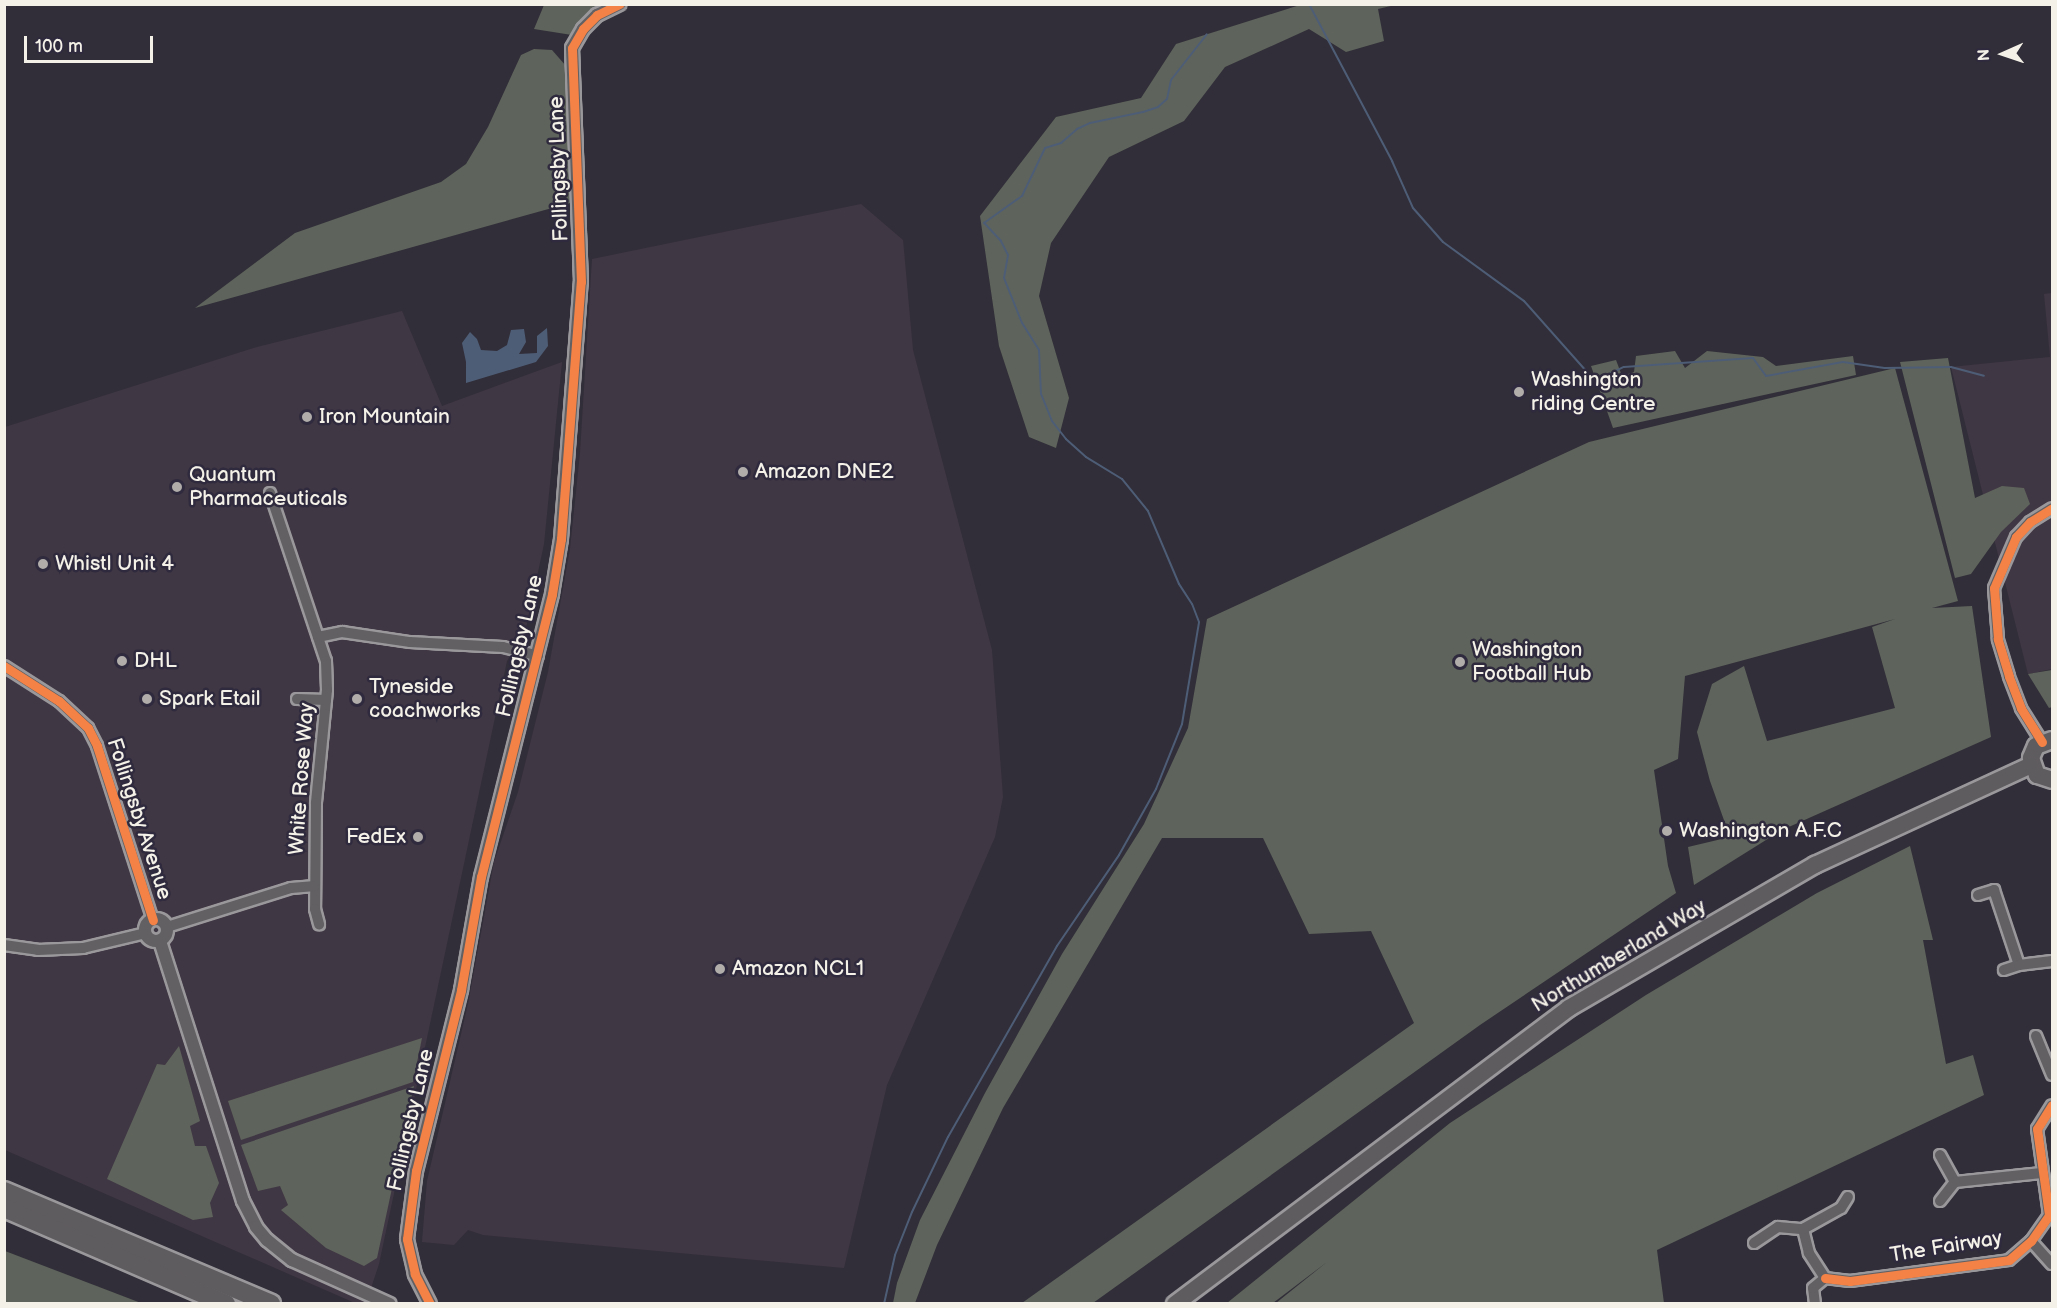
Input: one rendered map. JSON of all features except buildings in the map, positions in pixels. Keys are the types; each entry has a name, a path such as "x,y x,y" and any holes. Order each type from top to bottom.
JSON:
{"highway":[{"path":"4,1191 269,1303"},
{"path":"4,1208 226,1304"}],"main road":[{"path":"2047,741 2033,751 2031,765 2037,775 2052,780"},
{"name":"Northumberland Way","path":"1175,1304 1569,1008 1815,865 2031,765"}],"street":[{"name":"Follingsby Lane","path":"430,1304 415,1274 409,1254 407,1239 410,1208 419,1158 460,990 481,877 552,594 561,539 581,282 572,48 583,29 597,15 620,4"},
{"name":"White Rose Way","path":"270,493 326,661 326,700 316,803 315,909 319,924"},
{"path":"2047,741 2021,708 2009,676 1998,639 1994,588 2016,537 2030,522 2052,508"},
{"path":"318,637 342,632 410,642 503,647 537,656"},
{"name":"Follingsby Avenue","path":"4,666 59,701 88,728 98,746 153,920"},
{"path":"297,699 326,700"},
{"path":"167,927 291,888 315,886"},
{"path":"1978,895 1994,890 2019,965"},
{"path":"153,920 161,920 167,927 166,935 160,941 152,940 146,933 146,926 153,920"},
{"path":"4,945 38,950 83,948 146,933"},
{"path":"160,941 243,1200 256,1227 267,1240 292,1260 390,1304"},
{"path":"2004,970 2019,965 2052,961"},
{"path":"2036,1036 2052,1076"},
{"name":"The Fairway","path":"1825,1278 1850,1281 2009,1260 2031,1241 2049,1215 2037,1129 2052,1105"},
{"path":"1940,1155 1954,1182"},
{"path":"1940,1201 1954,1182 2042,1173"},
{"path":"1754,1243 1778,1227 1803,1229 1841,1208 1848,1197"},
{"path":"1803,1229 1809,1253 1825,1278 1813,1288 1815,1304"},
{"path":"2031,1241 2052,1264"}],"shaded area":[{"path":"1303,4 1395,5 1378,9 1384,41 1346,52 1309,29 1225,67 1184,121 1109,157 1051,243 1039,296 1069,398 1056,448 1029,437 999,346 980,216 1056,117 1141,98 1176,44"},
{"path":"544,5 608,5 591,15 572,35 534,29"},
{"path":"534,49 552,50 566,66 570,203 195,308 295,233 441,182 466,164 488,127 521,55"},
{"path":"861,204 903,240 913,350 992,650 1003,797 995,837 887,1085 844,1268 483,1235 468,1230 454,1245 422,1242 427,1181 468,1004 494,862 518,792 548,672 570,549 580,453 592,259"},
{"path":"2052,293 2052,669 2028,674 1951,367 2050,357 2044,294"},
{"path":"402,311 442,406 562,362 544,544 526,628 507,661 379,1264 366,1303 355,1303 5,1150 5,427 257,347"},
{"path":"1675,351 1685,368 1707,351 1763,357 1776,366 1853,356 1856,375 1613,428 1591,366 1616,360 1622,376 1634,372 1636,356"},
{"path":"1948,358 1975,498 2002,486 2024,488 2030,504 2001,532 1971,574 1955,578 1900,362"},
{"path":"1895,368 1958,601 1932,608 1972,606 1991,737 1782,830 1694,885 1688,847 1730,837 1710,781 1697,732 1712,684 1744,666 1767,741 1895,708 1872,627 1895,619 1685,676 1678,759 1654,770 1668,866 1676,893 1480,1025 1093,1303 1022,1303 1414,1023 1371,931 1309,934 1263,838 1162,838 1003,1108 937,1245 915,1303 893,1303 897,1283 920,1220 985,1093 1062,954 1144,824 1188,728 1207,619 1589,442"},
{"path":"2052,670 2052,707 2049,708 2028,674"},
{"path":"1910,846 1933,940 1923,940 1946,1064 1973,1055 1984,1095 1657,1250 1664,1303 1276,1303 1327,1262 1273,1303 1227,1303 1450,1123 1646,995 1817,893"},
{"path":"422,1038 413,1082 241,1140 228,1101"},
{"path":"179,1046 200,1121 190,1126 195,1146 206,1146 219,1183 210,1203 213,1217 193,1220 107,1179 157,1064 165,1065"},
{"path":"414,1086 377,1258 364,1266 326,1248 281,1210 288,1205 280,1186 258,1191 241,1145"},
{"path":"5,1251 141,1303 5,1303"}],"water":[{"path":"547,328 548,346 536,362 466,383 466,362 462,343 470,332 477,339 481,350 497,351 507,345 511,330 524,329 526,342 519,354 537,353 537,336"}],"waterway":[{"path":"1309,4 1392,161 1413,208 1443,242 1524,301 1595,381 1624,367 1753,358 1766,376 1843,362 1885,368 1951,367 1984,376"},
{"path":"884,1304 895,1255 912,1212 948,1137 1057,946 1119,855 1156,789 1182,724 1199,622 1192,604 1179,584 1148,511 1122,479 1086,457 1066,439 1052,421 1041,394 1039,350 1022,323 1004,278 1008,255 1001,241 984,223 1022,196 1045,148 1061,143 1077,129 1090,123 1158,107 1167,99 1171,80 1207,34"}],"cycle path":[{"path":"430,1304 415,1274 407,1239 416,1171 461,990 481,877 552,594 561,539 581,282 572,48 583,29 597,15 620,4"},
{"path":"2042,742 2021,708 2009,676 1998,639 1994,588 2016,537 2030,522 2052,508"},
{"path":"4,666 59,701 88,728 97,746 153,920"},
{"path":"1825,1278 1850,1281 2009,1260 2031,1241 2049,1215 2037,1129 2052,1105"}],"place":[{"name":"Washington riding Centre","path":"1519,392"},
{"name":"Iron Mountain","path":"307,417"},
{"name":"Amazon DNE2","path":"743,472"},
{"name":"Quantum Pharmaceuticals","path":"177,487"},
{"name":"Whistl Unit 4","path":"43,564"},
{"name":"DHL","path":"122,661"},
{"name":"Washington Football Hub","path":"1460,662"},
{"name":"Spark Etail","path":"147,699"},
{"name":"Tyneside coachworks","path":"357,699"},
{"name":"Washington A.F.C","path":"1667,831"},
{"name":"FedEx","path":"418,837"},
{"name":"Amazon NCL1","path":"720,969"}]}
